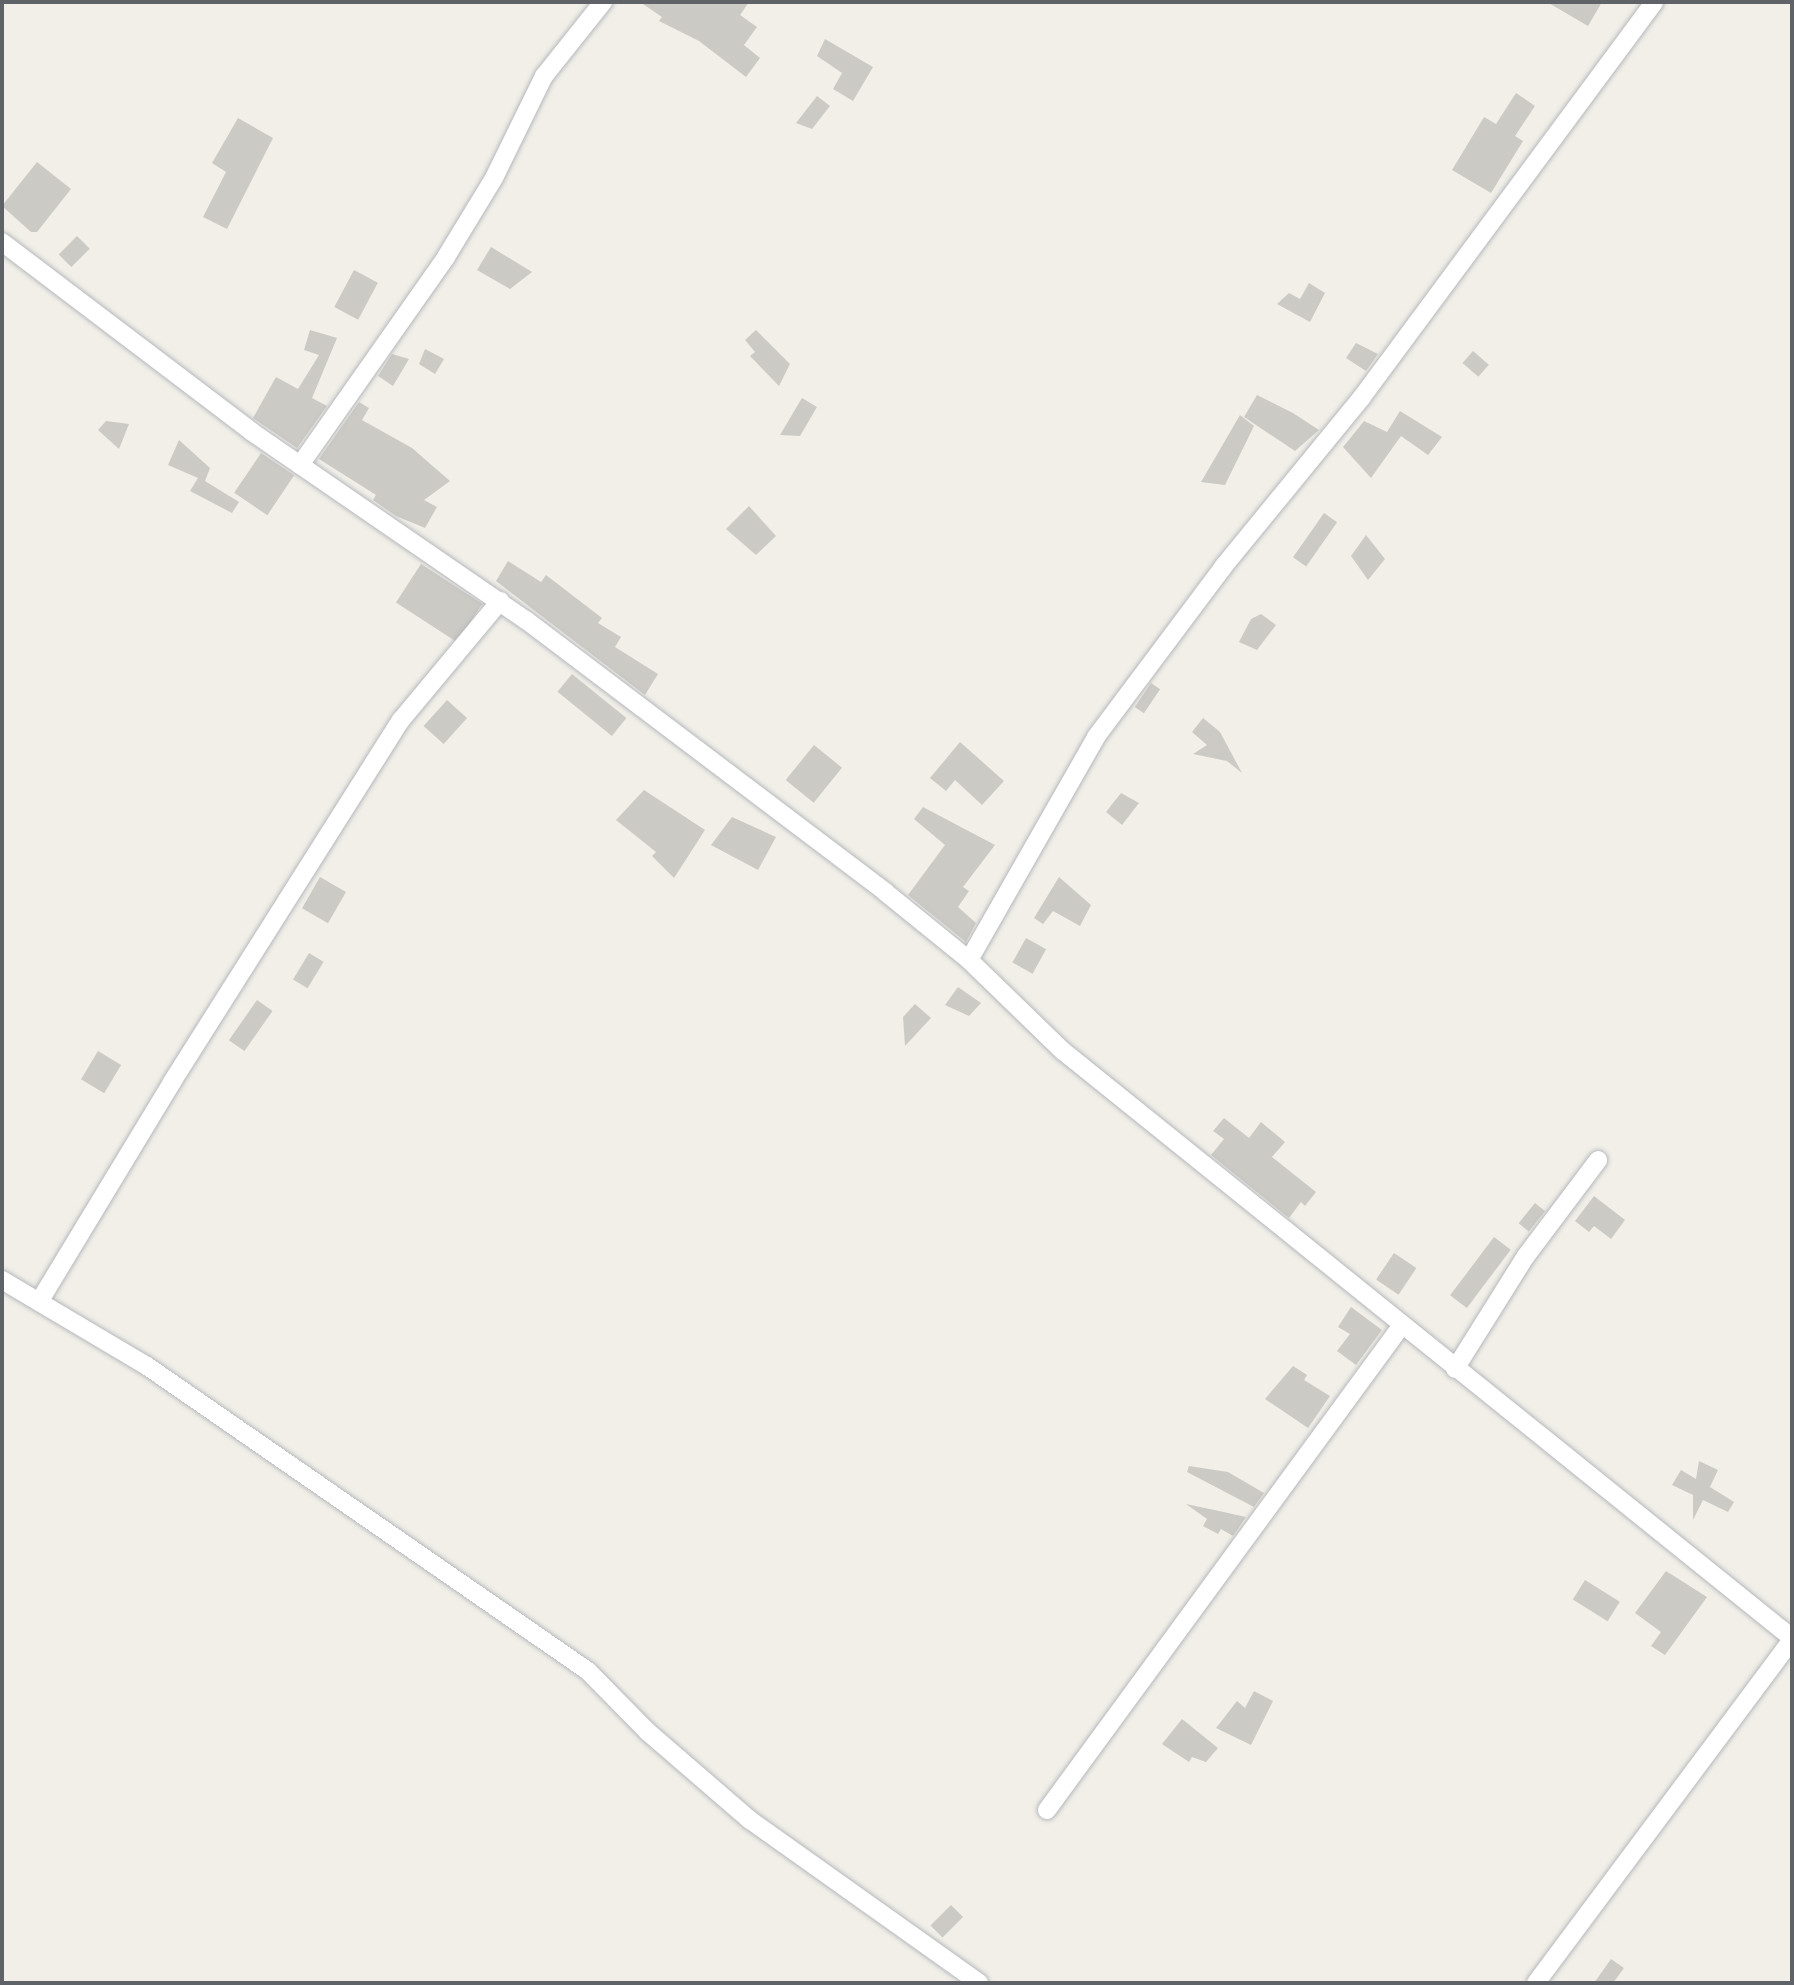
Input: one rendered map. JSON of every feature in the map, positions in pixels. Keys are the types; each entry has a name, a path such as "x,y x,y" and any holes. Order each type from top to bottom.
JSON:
{"street":[{"path":"300,465 446,257 494,178 544,76 603,2"},
{"path":"969,960 1096,737 1223,567 1362,397 1654,2"},
{"path":"2,242 300,465 500,601 969,960 1063,1051 1792,1639 1536,1983"},
{"path":"39,1302 172,1082 401,720 500,601"},
{"path":"1455,1369 1526,1256 1598,1160"},
{"path":"2,1280 147,1366 588,1671 648,1732 750,1820 979,1983"},
{"path":"1047,1810 1402,1325"}],"building":[{"path":"640,2 749,2 740,15 757,27 744,45 760,58 746,77 699,41 659,21 662,17"},
{"path":"1547,2 1602,2 1588,26"},
{"path":"825,39 873,67 853,101 833,89 842,73 817,56"},
{"path":"1516,93 1535,106 1515,136 1523,141 1491,193 1452,170 1484,117 1496,124"},
{"path":"817,96 830,106 812,129 796,123"},
{"path":"238,118 273,138 227,229 203,217 226,172 212,163"},
{"path":"37,162 71,189 37,232 31,232 2,206"},
{"path":"77,236 90,249 71,267 59,254"},
{"path":"491,247 532,272 510,289 477,270"},
{"path":"354,270 378,283 358,320 334,307"},
{"path":"1309,283 1325,293 1310,322 1277,304 1289,293 1300,299"},
{"path":"310,330 337,338 312,398 327,406 297,448 253,418 276,377 298,389 319,355 304,350"},
{"path":"756,330 790,364 779,386 750,356 755,352 745,340"},
{"path":"1356,343 1378,354 1366,371 1346,358"},
{"path":"425,349 444,359 435,374 419,364"},
{"path":"1473,351 1489,365 1478,377 1463,363"},
{"path":"392,354 409,359 393,386 378,376"},
{"path":"1257,395 1319,430 1295,451 1244,417"},
{"path":"802,398 817,407 800,436 780,435"},
{"path":"359,402 369,408 362,420 412,448 450,481 424,500 437,507 425,528 396,516 373,500 376,495 319,459"},
{"path":"1400,411 1442,437 1428,455 1401,436 1371,478 1343,447 1364,421 1387,432"},
{"path":"1240,415 1254,426 1225,485 1201,482"},
{"path":"106,421 129,424 119,449 98,430"},
{"path":"179,440 210,468 205,481 239,502 232,513 190,491 198,478 168,465"},
{"path":"261,453 294,475 267,515 234,493"},
{"path":"749,506 776,536 756,555 726,529"},
{"path":"1324,513 1337,522 1306,566 1293,557"},
{"path":"1366,535 1385,559 1368,580 1351,556"},
{"path":"508,561 541,582 546,575 602,618 598,623 621,637 615,647 658,674 645,695 496,581"},
{"path":"421,564 482,604 457,642 396,603"},
{"path":"1261,614 1276,625 1257,650 1239,642 1251,619"},
{"path":"572,674 626,718 612,736 558,692"},
{"path":"1151,683 1160,689 1144,713 1135,707"},
{"path":"447,700 467,718 444,744 424,726"},
{"path":"1203,718 1220,732 1242,773 1227,761 1193,754 1207,745 1192,732"},
{"path":"960,742 1004,781 982,805 955,780 946,791 930,778"},
{"path":"814,745 842,768 814,803 786,780"},
{"path":"644,790 705,830 674,878 652,856 656,852 616,820"},
{"path":"1121,793 1139,803 1122,825 1106,812"},
{"path":"923,807 995,845 963,887 969,891 958,907 976,923 966,942 908,895 945,845 914,819"},
{"path":"732,817 776,837 758,870 711,845"},
{"path":"320,877 346,892 328,923 302,908"},
{"path":"1059,877 1091,905 1080,926 1053,911 1043,924 1034,918"},
{"path":"1026,938 1046,949 1033,974 1012,962"},
{"path":"309,953 324,962 308,988 293,980"},
{"path":"958,987 981,1003 969,1016 945,1005"},
{"path":"257,1000 273,1011 244,1051 229,1040"},
{"path":"915,1004 931,1018 905,1046 903,1017"},
{"path":"98,1051 121,1065 104,1093 81,1079"},
{"path":"1224,1118 1249,1138 1261,1122 1285,1142 1272,1157 1316,1192 1305,1206 1301,1202 1289,1218 1211,1155 1224,1139 1213,1131"},
{"path":"1594,1196 1625,1220 1611,1239 1594,1226 1589,1232 1575,1221"},
{"path":"1535,1203 1545,1211 1529,1231 1519,1223"},
{"path":"1494,1237 1511,1250 1467,1308 1450,1295"},
{"path":"1394,1253 1416,1268 1398,1295 1376,1280"},
{"path":"1351,1307 1382,1330 1356,1365 1337,1351 1350,1334 1338,1327"},
{"path":"1293,1366 1307,1375 1304,1380 1330,1396 1308,1428 1265,1399"},
{"path":"1699,1461 1718,1470 1710,1487 1734,1502 1728,1512 1703,1500 1693,1520 1693,1495 1672,1485 1681,1470 1696,1479"},
{"path":"1189,1466 1228,1472 1264,1493 1254,1507 1187,1472"},
{"path":"1186,1504 1246,1517 1233,1536 1221,1529 1218,1534 1203,1526 1207,1519"},
{"path":"1666,1571 1707,1597 1665,1655 1651,1646 1661,1632 1635,1613"},
{"path":"1585,1580 1620,1602 1608,1621 1573,1600"},
{"path":"1254,1691 1273,1701 1251,1745 1216,1728 1237,1701 1245,1708"},
{"path":"1182,1719 1218,1748 1206,1762 1192,1757 1189,1762 1162,1744"},
{"path":"951,1905 963,1917 943,1938 930,1926"},
{"path":"1611,1959 1624,1968 1613,1983 1594,1983"}]}
